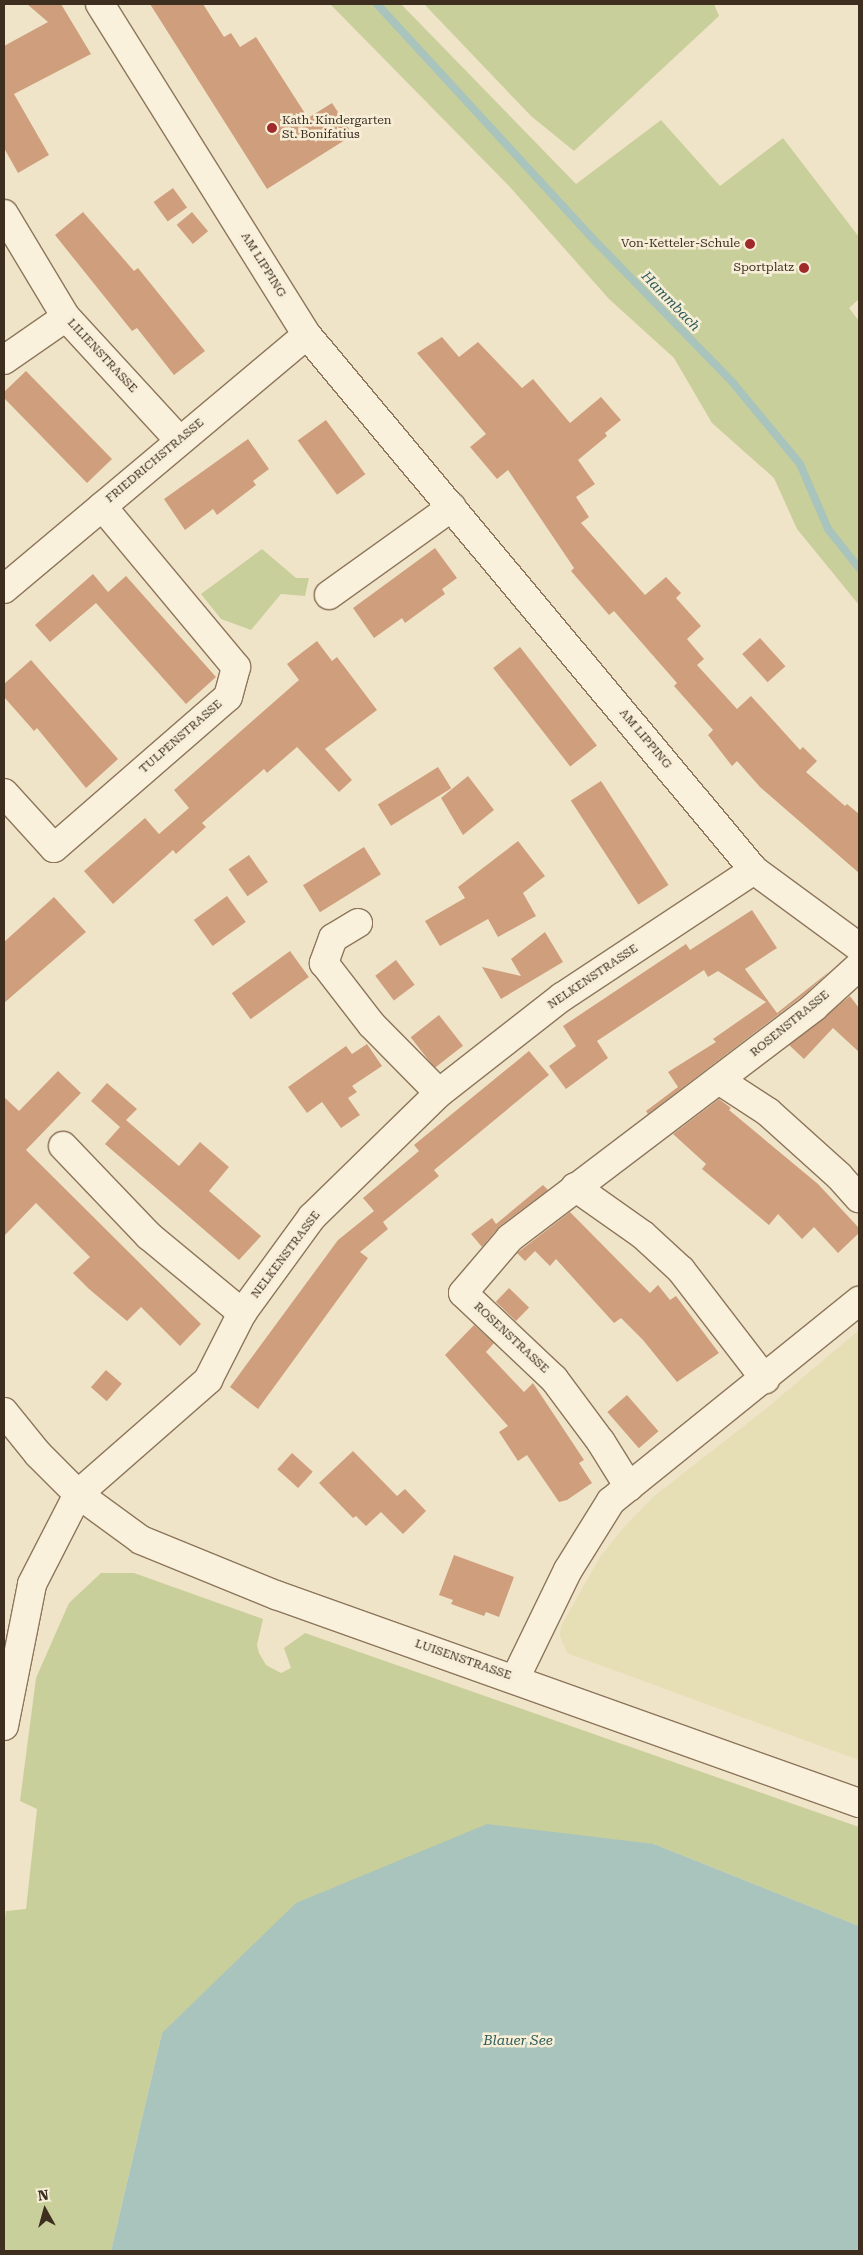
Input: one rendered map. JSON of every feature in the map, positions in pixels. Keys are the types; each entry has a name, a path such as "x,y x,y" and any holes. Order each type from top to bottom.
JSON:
{"street":[{"name":"AM LIPPING","path":"100,4 307,335 754,870 859,947"},
{"name":"LILIENSTRASSE","path":"4,214 66,318 179,440"},
{"path":"4,360 66,318"},
{"name":"FRIEDRICHSTRASSE","path":"4,589 179,440 307,335"},
{"name":"TULPENSTRASSE","path":"4,792 54,848 228,697 236,667 102,506"},
{"path":"329,594 452,507"},
{"name":"NELKENSTRASSE","path":"78,1494 208,1380 242,1313 312,1217 439,1093 562,998 754,870"},
{"path":"358,924 333,938 324,963 372,1025 439,1093"},
{"name":"ROSENSTRASSE","path":"629,1487 601,1442 554,1379 463,1293 510,1238 814,1007 859,966"},
{"path":"719,1080 768,1112 840,1176 859,1198"},
{"path":"62,1146 149,1236 242,1313"},
{"path":"575,1187 643,1235 681,1270 766,1379"},
{"path":"515,1679 568,1570 611,1501 766,1379 859,1301"},
{"name":"LUISENSTRASSE","path":"4,1412 38,1454 78,1494 141,1540 276,1595 859,1803"},
{"path":"4,1726 32,1584 78,1494"}],"shaded area":[{"path":"859,1330 859,1760 567,1653 560,1636 561,1626 600,1557 625,1526 653,1497 768,1407"}],"green space":[{"path":"330,4 401,4 576,184 661,120 720,186 783,138 859,237 859,299 849,308 859,321 859,605 797,529 774,478 712,423 674,358 609,299 509,186"},
{"path":"424,4 714,4 719,16 574,151 531,116"},
{"path":"262,549 296,578 309,578 305,596 281,594 251,630 221,619 201,594"},
{"path":"101,1573 134,1573 263,1619 257,1645 259,1653 266,1665 281,1673 291,1668 284,1648 305,1633 859,1827 859,1926 654,1844 162,2033 111,2251 4,2251 4,1924 6,1911 26,1909 37,1809 20,1801 36,1678 69,1603"}],"water":[{"name":"Blauer See","path":"487,1824 654,1844 859,1926 859,2251 111,2251 162,2033 296,1903"}],"building":[{"path":"27,4 61,4 91,54 14,94 49,155 18,173 4,148 4,46 48,22"},
{"path":"150,4 203,4 224,37 231,33 240,47 256,37 308,118 332,103 353,135 267,189"},
{"path":"173,188 187,207 168,222 154,202"},
{"path":"83,212 134,271 138,268 205,351 174,375 137,328 132,331 55,235"},
{"path":"192,212 208,231 193,244 177,225"},
{"path":"442,337 459,357 478,342 522,388 533,379 570,423 601,397 621,420 605,433 607,436 578,460 595,484 576,497 589,517 581,523 645,595 666,577 681,593 676,598 701,626 687,639 704,659 697,665 737,709 751,696 800,750 803,747 817,761 806,772 845,806 847,804 859,814 859,873 760,787 737,761 732,766 708,735 713,730 674,686 677,683 614,611 609,615 571,571 574,568 508,470 497,479 470,447 486,434 417,353"},
{"path":"26,371 112,459 87,483 4,398 4,392"},
{"path":"326,420 365,474 337,495 298,441"},
{"path":"248,439 269,469 253,481 256,485 217,515 213,509 185,530 164,499"},
{"path":"435,548 457,578 442,589 445,594 405,623 402,618 374,638 353,608"},
{"path":"93,574 108,592 126,576 216,677 186,704 96,603 50,642 35,625"},
{"path":"760,638 785,666 768,682 742,654"},
{"path":"317,641 332,661 337,657 377,710 325,749 352,780 339,792 297,747 267,773 264,769 202,823 206,827 176,854 173,850 113,904 84,871 145,818 159,834 189,808 174,790 299,680 287,664"},
{"path":"520,647 597,746 570,766 493,668"},
{"path":"31,660 118,759 86,788 37,728 34,731 4,697 4,684"},
{"path":"438,767 451,788 391,826 378,805"},
{"path":"468,776 494,810 463,835 441,798"},
{"path":"601,781 669,885 638,905 571,801"},
{"path":"518,841 545,876 523,893 536,916 498,937 488,919 440,946 425,921 465,898 458,887"},
{"path":"364,847 381,874 320,912 303,885"},
{"path":"249,855 268,882 247,896 229,869"},
{"path":"227,896 246,922 213,946 194,920"},
{"path":"54,897 86,932 4,1003 4,942"},
{"path":"752,910 777,948 745,969 777,1013 830,971 804,995 648,1114 646,1111 678,1087 668,1072 716,1042 713,1039 766,1002 718,971 708,977 704,970 597,1041 608,1058 566,1089 549,1066 576,1046 563,1026 686,944 690,950"},
{"path":"545,932 563,962 501,999 482,967 521,976 511,959"},
{"path":"290,951 309,977 251,1019 232,993"},
{"path":"396,960 415,985 394,1000 375,976"},
{"path":"850,996 859,1008 859,1052 833,1028 804,1059 789,1045"},
{"path":"439,1015 463,1046 435,1068 411,1037"},
{"path":"367,1044 382,1066 352,1086 357,1092 348,1098 360,1115 341,1128 322,1102 307,1113 288,1087 346,1046 352,1054"},
{"path":"529,1051 549,1075 434,1170 439,1176 383,1222 388,1229 360,1252 368,1258 258,1409 230,1387 338,1240 374,1211 363,1198 419,1151 414,1145"},
{"path":"58,1071 81,1093 26,1150 201,1324 180,1346 141,1307 127,1321 89,1289 73,1273 90,1257 36,1203 4,1236 4,1097 19,1111"},
{"path":"107,1083 137,1109 126,1120 179,1166 200,1142 229,1167 209,1191 261,1236 239,1260 105,1144 120,1127 91,1101"},
{"path":"719,1099 731,1108 729,1110 818,1184 859,1228 859,1233 838,1253 814,1227 802,1239 778,1214 769,1225 702,1169 706,1164 673,1134"},
{"path":"543,1185 548,1190 500,1226 482,1247 471,1234 492,1218 496,1224"},
{"path":"570,1212 650,1293 658,1285 670,1300 676,1296 719,1353 677,1382 643,1340 621,1318 614,1323 556,1259 550,1266 535,1251 525,1261 517,1253"},
{"path":"509,1288 529,1307 516,1321 496,1302"},
{"path":"474,1325 494,1343 486,1352 524,1392 533,1383 584,1460 579,1463 592,1483 567,1500 559,1502 527,1455 518,1461 499,1432 508,1426 445,1355"},
{"path":"106,1370 122,1384 107,1401 91,1387"},
{"path":"627,1395 658,1431 639,1448 607,1412"},
{"path":"353,1451 397,1496 405,1489 426,1511 403,1534 381,1512 366,1526 356,1516 353,1518 319,1483"},
{"path":"292,1453 313,1472 298,1488 277,1469"},
{"path":"454,1555 514,1577 499,1617 486,1612 484,1616 451,1604 453,1600 439,1595"}],"waterway":[{"name":"Hammbach","path":"377,4 598,244 733,383 800,464 828,529 859,568"}],"place":[{"name":"Kath. Kindergarten St. Bonifatius","path":"272,128"},
{"name":"Von-Ketteler-Schule","path":"750,244"},
{"name":"Sportplatz","path":"804,268"}]}
